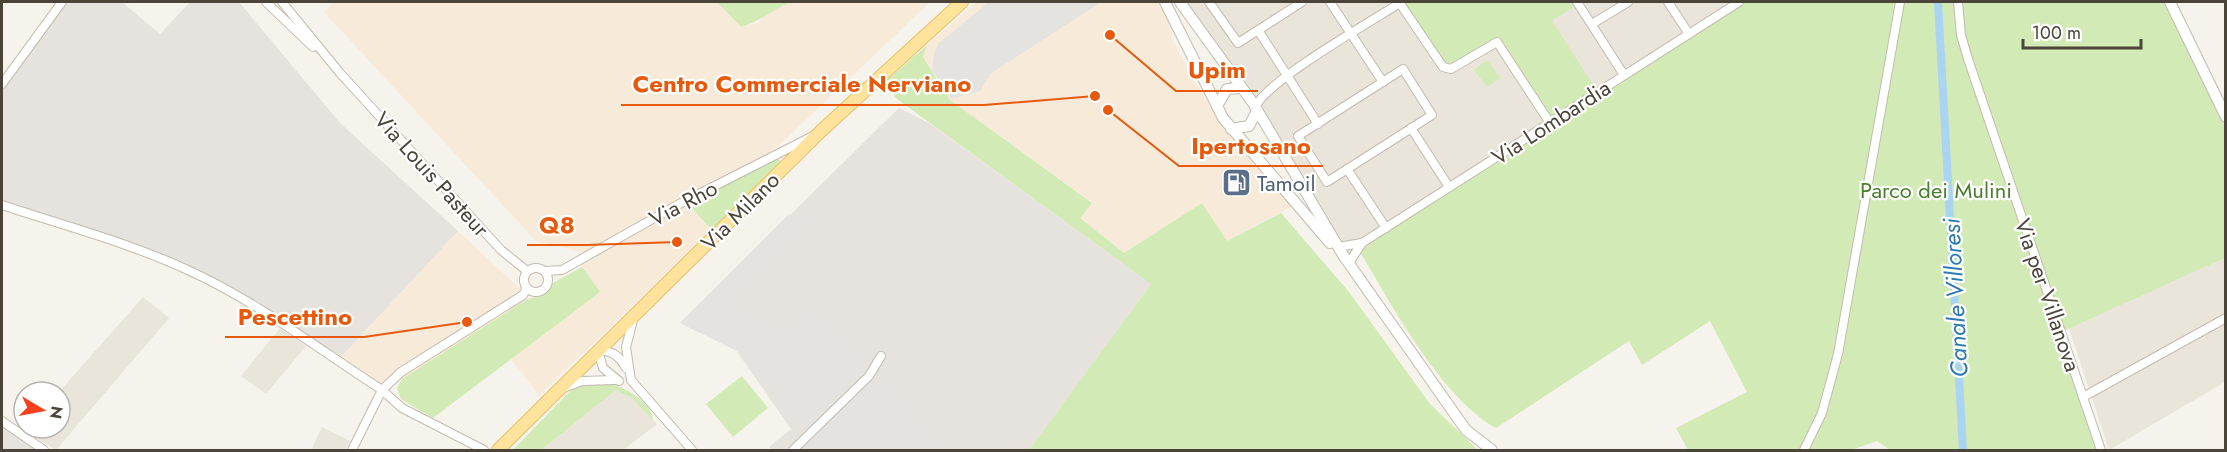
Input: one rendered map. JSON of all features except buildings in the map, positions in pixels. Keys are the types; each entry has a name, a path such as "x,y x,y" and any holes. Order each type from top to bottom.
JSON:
{"main road":[{"name":"Via Milano","path":"498,450 821,131 962,2"}],"street":[{"path":"2,84 62,2"},
{"name":"Via Louis Pasteur","path":"266,2 340,73"},
{"name":"Via Louis Pasteur","path":"282,2 340,73 501,250 527,271"},
{"path":"1165,2 1217,106 1231,129 1346,257"},
{"path":"1180,2 1256,109 1346,257 1450,408 1466,430 1490,449"},
{"path":"1209,2 1238,44 1302,2"},
{"path":"1330,2 1383,82"},
{"path":"1231,129 1249,126 1265,93 1399,2 1443,67 1451,69 1497,42 1550,123"},
{"path":"1577,2 1624,75"},
{"path":"1592,24 1629,2"},
{"path":"1668,2 1689,34"},
{"path":"1804,450 1822,413 1838,354 1900,2"},
{"name":"Via per Villanova","path":"1958,2 1961,35 1968,59 2101,450"},
{"path":"2170,2 2226,117"},
{"name":"Via Lombardia","path":"1346,257 1362,243 1734,3"},
{"path":"1258,30 1318,124"},
{"path":"1403,69 1432,115 1327,182 1298,136 1383,82 1403,69"},
{"path":"1217,106 1227,89 1265,93"},
{"path":"1411,128 1449,187"},
{"name":"Via Rho","path":"527,271 538,268 545,271 562,270 636,228 821,131"},
{"path":"1347,169 1386,228"},
{"path":"2,205 145,252 191,271 233,293 382,390 402,408 484,450"},
{"name":"Via Lombardia","path":"1346,257 1362,243"},
{"path":"352,450 382,390 401,372 523,295 527,288 524,277 527,271"},
{"path":"527,288 539,292 546,287 548,279 545,271"},
{"path":"628,373 626,347 634,315"},
{"path":"2083,397 2226,318"},
{"path":"619,381 603,368 598,350 610,351 617,355 634,387 692,450"},
{"path":"793,450 869,376 881,356"},
{"path":"560,389 596,379 619,381 634,387"},
{"path":"1450,408 1502,450"},
{"path":"2,421 44,450"}],"shaded area":[{"path":"65,2 122,2 160,34 190,2 239,2 340,123 458,231 339,359 236,289 193,268 2,203 2,88"},
{"path":"333,2 717,2 741,27 758,23 765,14 790,2 930,2 772,152 585,253 536,241 324,12"},
{"path":"977,2 1157,2 1168,19 1173,41 1203,96 1226,131 1291,207 1227,241 1202,203 1124,253 1079,217 1092,202 950,100 923,57 927,45"},
{"path":"989,2 1101,2 990,74 980,91 951,99 932,70 935,50 939,43"},
{"path":"1181,2 1735,2 1370,245 1352,264"},
{"path":"899,108 929,123 1151,284 1029,450 772,450 769,447 791,429 736,350 680,323"},
{"path":"688,204 712,230 539,395 511,359 600,292 580,264"},
{"path":"802,210 813,220 724,306 787,330 810,308 946,450 785,450 804,428 749,368 745,355 680,323 789,214 793,218"},
{"path":"458,231 519,288 526,300 386,390 339,359"},
{"path":"2225,258 2225,382 2109,450 2069,328"},
{"path":"143,297 169,318 72,431 72,380 70,380"},
{"path":"280,328 306,346 266,394 241,376"},
{"path":"616,390 632,398 657,424 623,450 541,450"},
{"path":"2,424 12,431 12,440 25,440 39,450 2,450"},
{"path":"322,427 350,441 345,450 311,450"},
{"path":"40,440 65,440 56,450"}],"green space":[{"path":"717,2 790,2 741,27"},
{"path":"1402,2 1581,2 1552,21 1596,89 1550,120 1497,38 1452,65 1445,64"},
{"name":"Parco dei Mulini","path":"1735,2 2167,2 2225,126 2225,258 2059,333 2099,450 1890,450 1877,441 1851,450 1688,450 1676,428 1747,392 1710,321 1642,365 1629,341 1496,428 1475,414 1437,373 1419,349 1360,252 1393,227"},
{"path":"927,45 923,57 950,100 1092,203 1080,218 1124,253 1202,203 1227,241 1281,213 1349,292 1430,404 1478,450 1029,450 1151,284 897,99 884,83"},
{"path":"1487,60 1500,78 1487,87 1474,70"},
{"path":"776,159 780,160 780,164 712,230 688,204"},
{"path":"582,267 600,292 433,418 401,399 397,388 402,379 526,300 544,294 553,283"},
{"path":"742,376 768,408 733,437 706,404"},
{"path":"608,383 636,396 648,407 653,420 632,398 616,390 541,450 513,450 574,387"}],"waterway":[{"name":"Canale Villoresi","path":"1938,2 1963,450"}],"place":[{"name":"Upim","path":"1110,35"},
{"name":"Centro Commerciale Nerviano","path":"1095,96"},
{"name":"Ipertosano","path":"1108,110"},
{"name":"Tamoil","path":"1236,183"},
{"name":"Q8","path":"677,242"},
{"name":"Pescettino","path":"467,322"}]}
